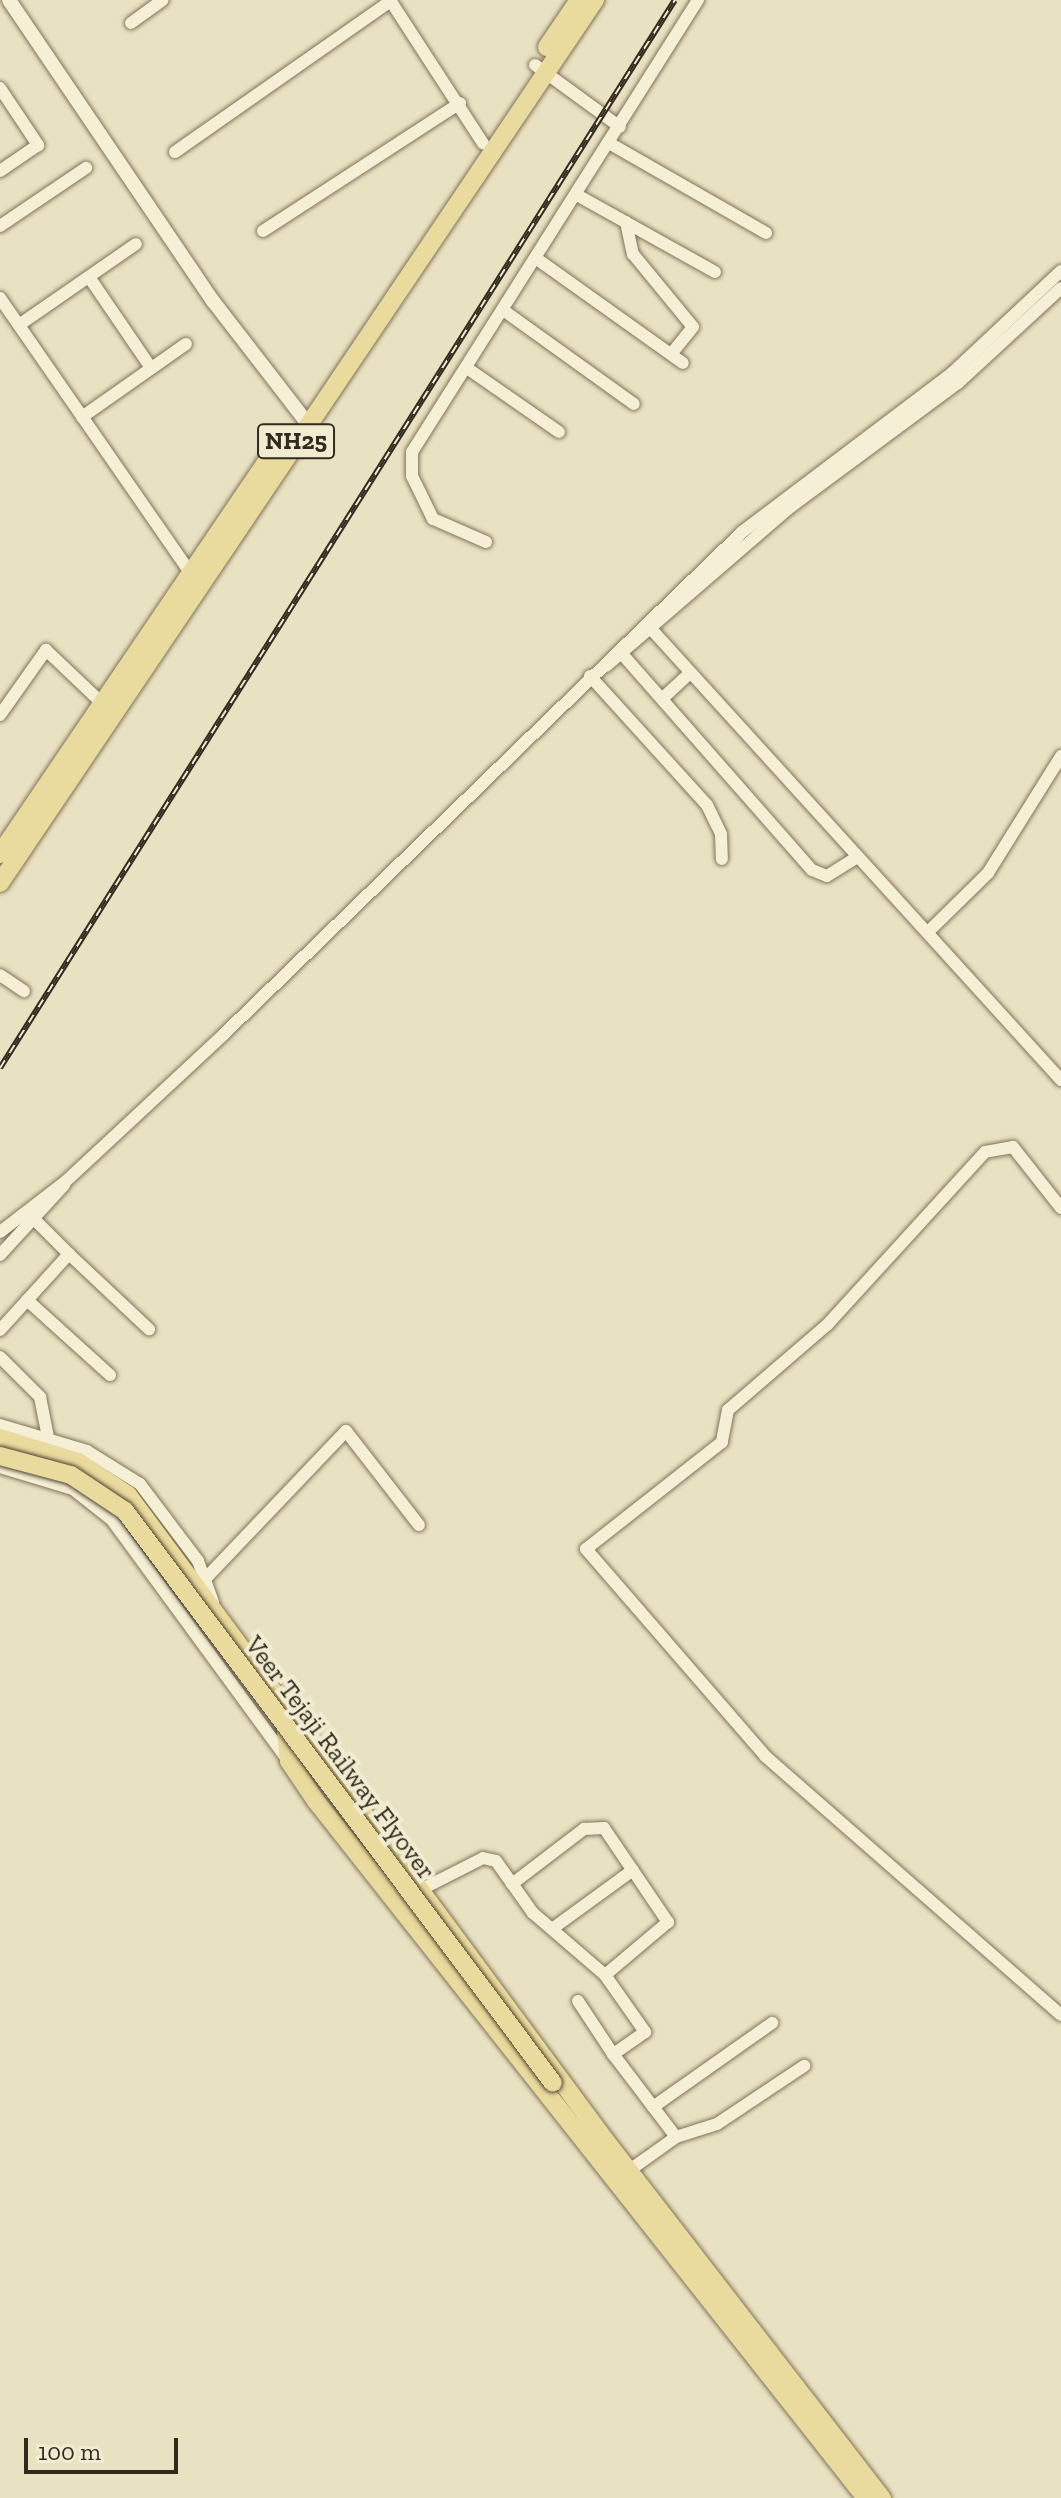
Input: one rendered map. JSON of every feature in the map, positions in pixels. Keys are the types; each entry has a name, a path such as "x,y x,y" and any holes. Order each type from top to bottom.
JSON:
{"main road":[{"name":"NH25","path":"5,852 304,420 540,69 579,0"},
{"name":"NH25","path":"0,883 5,852 103,704 191,574 304,420 483,143 595,0"},
{"path":"0,1438 106,1478 213,1602 284,1705 422,1889 599,2144 866,2498"},
{"name":"Veer Tejaji Railway Flyover","path":"0,1456 71,1475 125,1511 599,2144"},
{"path":"284,1705 289,1761 882,2498"}],"street":[{"path":"9,0 304,420"},
{"path":"131,23 163,0"},
{"path":"175,152 390,0 460,103 483,143"},
{"path":"486,542 433,519 411,464 467,368 698,0"},
{"path":"540,69 620,127"},
{"path":"0,88 38,145 0,171"},
{"path":"263,231 460,103"},
{"path":"609,143 766,233"},
{"path":"0,226 86,168"},
{"path":"577,195 715,272"},
{"path":"626,222 633,254 693,327 671,354"},
{"path":"19,325 136,244"},
{"path":"537,259 683,363"},
{"path":"0,1232 65,1182 742,532 951,374 1061,271"},
{"path":"89,277 151,368"},
{"path":"590,676 653,631 789,508 991,356 1061,288"},
{"path":"0,298 191,574"},
{"path":"503,310 634,404"},
{"path":"82,417 186,344"},
{"path":"467,368 559,432"},
{"path":"653,631 1061,1080"},
{"path":"0,715 46,650 103,704"},
{"path":"623,655 812,870 827,876 858,857"},
{"path":"663,698 690,673"},
{"path":"590,676 707,805 721,834 722,859"},
{"path":"928,932 988,873 1061,756"},
{"path":"0,975 24,991"},
{"path":"1061,1208 1013,1147 985,1152 828,1324 728,1410 722,1442 586,1549 765,1756 1061,2015"},
{"path":"0,1255 37,1222 65,1182"},
{"path":"37,1222 149,1329"},
{"path":"0,1330 69,1254"},
{"path":"27,1300 110,1375"},
{"path":"0,1357 40,1397 48,1437"},
{"path":"0,1425 48,1437 140,1484 206,1578 213,1602"},
{"path":"206,1578 346,1431 419,1525"},
{"path":"0,1467 73,1489 112,1520 289,1761"},
{"path":"512,1884 596,1824 633,1870 668,1922 605,1975"},
{"path":"422,1889 483,1858 496,1861 552,1929 605,1975 645,2032 613,2054"},
{"path":"552,1929 633,1870"},
{"path":"578,2001 613,2054 676,2137"},
{"path":"653,2107 772,2023"},
{"path":"634,2167 676,2137 717,2124 804,2066"}],"railway":[{"path":"0,1068 675,0"}]}
